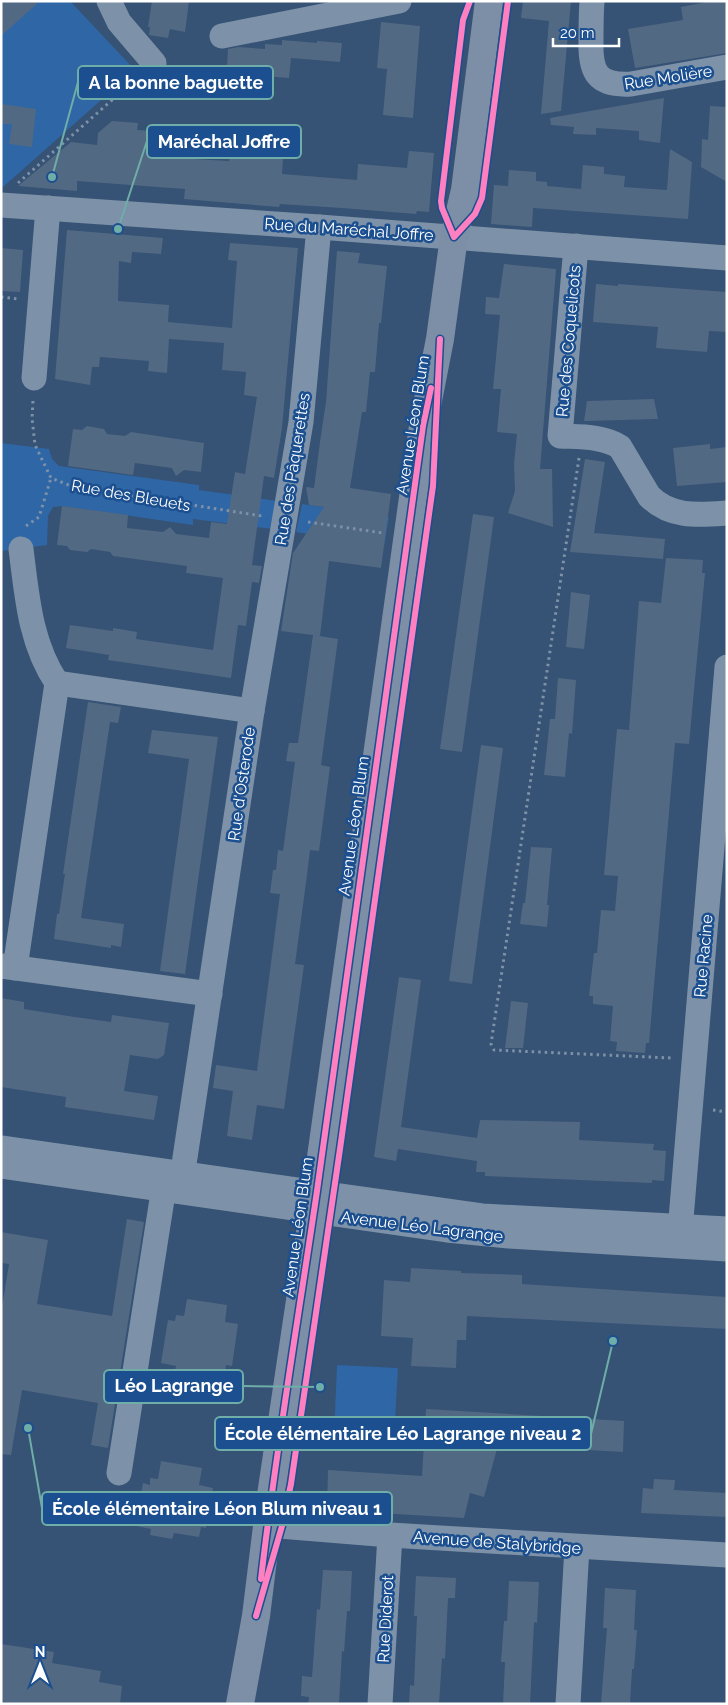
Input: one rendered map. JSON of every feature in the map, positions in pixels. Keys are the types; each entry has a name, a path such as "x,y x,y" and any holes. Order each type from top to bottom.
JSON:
{"main road":[{"name":"Avenue Léon Blum","path":"454,237 450,210 450,189 474,1"},
{"name":"Avenue Léon Blum","path":"240,1704 274,1525 291,1484 323,1204 408,536 424,426 440,339 454,237 465,190 489,1"},
{"name":"Avenue Léon Blum","path":"323,1204 340,1149 433,486 440,339"}],"street":[{"path":"109,1 119,22 154,63"},
{"path":"222,36 399,1"},
{"name":"Rue Molière","path":"592,1 590,59 599,78 605,82 617,85 630,84 727,67"},
{"name":"Rue du Maréchal Joffre","path":"9,205 727,258"},
{"path":"34,378 48,208"},
{"name":"Rue des Pâquerettes","path":"252,711 301,422 319,227"},
{"name":"Rue des Coquelicots","path":"571,437 576,246"},
{"path":"571,437 604,440 620,447 649,496 666,509 691,515 727,513"},
{"path":"21,549 36,640 47,668 57,683 8,967 210,994"},
{"name":"Rue Racine","path":"679,1236 727,667"},
{"name":"Rue d'Osterode","path":"57,683 252,711 210,994 119,1473"},
{"name":"Avenue Léo Lagrange","path":"1,1148 173,1182 323,1204 488,1235 679,1236 727,1229"},
{"name":"Avenue Léo Lagrange","path":"1,1166 173,1182"},
{"name":"Avenue Léo Lagrange","path":"679,1236 727,1248"},
{"name":"Avenue de Stalybridge","path":"274,1525 390,1535 727,1555"},
{"name":"Rue Diderot","path":"380,1704 390,1535"},
{"path":"568,1704 577,1547"}],"path":[{"path":"9,205 18,183 154,63"},
{"path":"571,437 491,1044 494,1050 694,1059"},
{"path":"21,549 20,530 39,517 51,478"}],"shaded area":[{"path":"1,1 70,1 135,70 3,187 1,187"},
{"path":"1,443 49,449 52,459 59,466 199,485 199,490 278,501 273,529 193,519 193,525 62,506 53,507 48,516 47,545 1,551"},
{"path":"302,504 389,517 384,546 296,532"},
{"path":"337,1365 398,1368 394,1439 334,1436"}],"building":[{"path":"1,1 40,1 1,36"},
{"path":"152,1 189,1 185,32 170,29 168,38 149,35 150,27 148,27"},
{"path":"523,1 571,1 561,111 541,114 549,21 521,18"},
{"path":"712,1 727,1 727,53 635,68 628,29 683,20 681,7"},
{"path":"381,22 420,26 413,118 383,115 387,69 377,68"},
{"path":"282,40 342,43 340,62 291,58 289,78 237,74 237,68 227,67 228,49 238,47 265,49 265,44 282,45"},
{"path":"664,98 660,143 639,140 639,131 596,128 596,135 573,134 574,127 551,125 550,118"},
{"path":"1,104 36,109 32,147 9,144 12,124 1,124"},
{"path":"710,106 727,107 727,182 701,167 702,139 708,140"},
{"path":"112,121 138,123 137,130 178,133 176,158 229,161 230,156 283,159 282,174 357,180 358,164 407,168 409,151 434,153 429,212 417,211 416,214 280,204 279,207 184,199 185,189 77,181 77,191 18,186 71,142 97,145 98,133"},
{"path":"670,149 692,162 688,219 533,208 532,227 491,224 494,185 508,186 509,170 536,172 536,181 547,182 547,186 581,189 583,165 604,167 604,174 625,176 624,187 667,190"},
{"path":"67,230 163,238 161,254 132,252 131,263 119,261 118,301 169,305 168,322 232,328 237,261 228,260 230,243 298,248 282,428 274,478 264,476 252,565 262,566 259,583 252,582 246,626 238,625 231,678 108,660 109,655 66,648 70,625 137,632 136,639 213,650 223,578 186,573 187,566 113,556 110,552 91,549 87,552 70,550 67,546 57,545 62,506 128,515 127,528 163,532 170,527 176,534 209,538 211,522 227,524 235,472 245,474 257,397 244,395 246,372 222,370 224,343 169,339 167,373 148,371 149,361 100,357 99,367 92,367 90,385 55,379"},
{"path":"1,248 23,250 20,292 1,291"},
{"path":"337,251 360,253 358,263 387,266 381,323 379,323 375,372 370,372 366,412 362,412 350,488 391,494 381,568 329,561 320,636 281,631 293,553 324,507 309,505 306,487 314,488 326,402"},
{"path":"504,264 556,269 540,469 552,469 553,527 508,513 515,491 514,464 517,434 497,432 501,389 493,389 500,315 485,314 486,297 499,298"},
{"path":"596,284 727,292 727,332 709,331 707,352 656,348 658,327 593,322"},
{"path":"654,399 658,419 584,421 587,401"},
{"path":"87,426 104,429 107,434 125,436 131,432 204,443 201,472 184,470 176,476 172,468 135,463 133,475 68,466 73,429 82,430"},
{"path":"710,444 710,449 727,447 727,482 677,486 673,448"},
{"path":"585,459 605,462 594,533 665,539 663,559 570,552"},
{"path":"473,514 494,517 462,752 440,749"},
{"path":"666,558 703,560 702,573 705,573 689,744 675,743 649,1043 646,1043 645,1053 616,1051 617,1042 610,1041 613,1006 593,1004 593,996 589,996 594,953 597,953 601,910 615,911 618,876 604,875 617,729 629,730 639,601 661,603"},
{"path":"571,592 590,595 584,649 566,647"},
{"path":"313,635 338,639 321,765 330,767 319,851 310,850 295,964 304,965 284,1109 257,1105 252,1140 227,1136 233,1091 213,1088 216,1065 257,1071 280,894 270,893 273,870 276,870 278,850 283,851 295,762 286,761 289,743 298,743"},
{"path":"558,678 576,680 572,734 569,733 565,777 544,775 550,719 555,719"},
{"path":"88,702 121,707 118,723 110,722 81,918 124,924 121,947 111,945 111,948 54,939 65,874 63,874"},
{"path":"152,730 218,737 185,974 160,971 189,759 148,753"},
{"path":"481,745 503,748 472,984 449,981"},
{"path":"531,847 552,848 547,927 520,924 523,903 525,903"},
{"path":"399,977 421,980 401,1127 477,1138 480,1120 580,1122 579,1140 654,1144 653,1150 666,1151 664,1181 652,1180 652,1183 485,1176 485,1172 476,1172 477,1161 398,1149 396,1161 374,1157"},
{"path":"1,998 24,1002 24,1009 68,1016 111,1022 112,1015 169,1023 164,1055 158,1059 130,1055 124,1091 158,1096 154,1120 65,1107 66,1097 1,1087"},
{"path":"511,1001 528,1003 523,1048 505,1048"},
{"path":"127,1219 144,1222 108,1448 91,1445 98,1403 22,1390 11,1455 1,1454 1,1313 9,1264 1,1263 1,1232 48,1240 37,1304 112,1316"},
{"path":"411,1268 461,1271 461,1273 522,1275 522,1284 727,1297 727,1329 467,1316 466,1340 457,1340 456,1368 411,1366 413,1338 381,1336 384,1280 410,1282"},
{"path":"187,1299 227,1305 225,1322 238,1324 232,1366 226,1365 225,1374 199,1369 198,1376 175,1372 176,1366 161,1363 168,1320 175,1321 176,1315 184,1316"},
{"path":"426,1409 624,1421 623,1452 498,1445 484,1497 470,1493 464,1518 327,1510 328,1470 422,1476"},
{"path":"161,1461 202,1468 199,1485 213,1488 206,1528 201,1527 199,1537 174,1533 172,1539 150,1535 151,1529 136,1526 143,1483 150,1485 150,1478 158,1479"},
{"path":"654,1479 675,1480 674,1490 727,1493 727,1517 641,1513 643,1488 653,1489"},
{"path":"323,1570 352,1571 350,1611 347,1611 344,1652 342,1651 339,1704 308,1704 309,1697 301,1696 302,1676 312,1677 317,1609 320,1610"},
{"path":"416,1576 456,1578 455,1598 448,1598 445,1659 442,1658 439,1704 409,1704 410,1685 414,1686 417,1616 414,1616"},
{"path":"509,1581 539,1582 537,1623 534,1622 530,1704 503,1704 505,1662 501,1662 504,1621 507,1621"},
{"path":"605,1588 636,1590 634,1630 637,1630 630,1704 601,1704 607,1628 603,1628"},
{"path":"1,1644 54,1652 52,1663 101,1671 99,1682 122,1686 120,1704 1,1704"}],"cycle path":[{"path":"470,1 463,20 441,201 454,237 475,214 482,198 508,1"},
{"path":"256,1616 282,1526 291,1484 340,1149 433,486 440,339"},
{"path":"261,1579 280,1433 331,1095 423,426 431,388"}],"place":[{"name":"A la bonne baguette","path":"52,177"},
{"name":"Maréchal Joffre","path":"118,229"},
{"name":"École élémentaire Léo Lagrange niveau 2","path":"613,1341"},
{"name":"Léo Lagrange","path":"320,1387"},
{"name":"École élémentaire Léon Blum niveau 1","path":"28,1428"}]}
